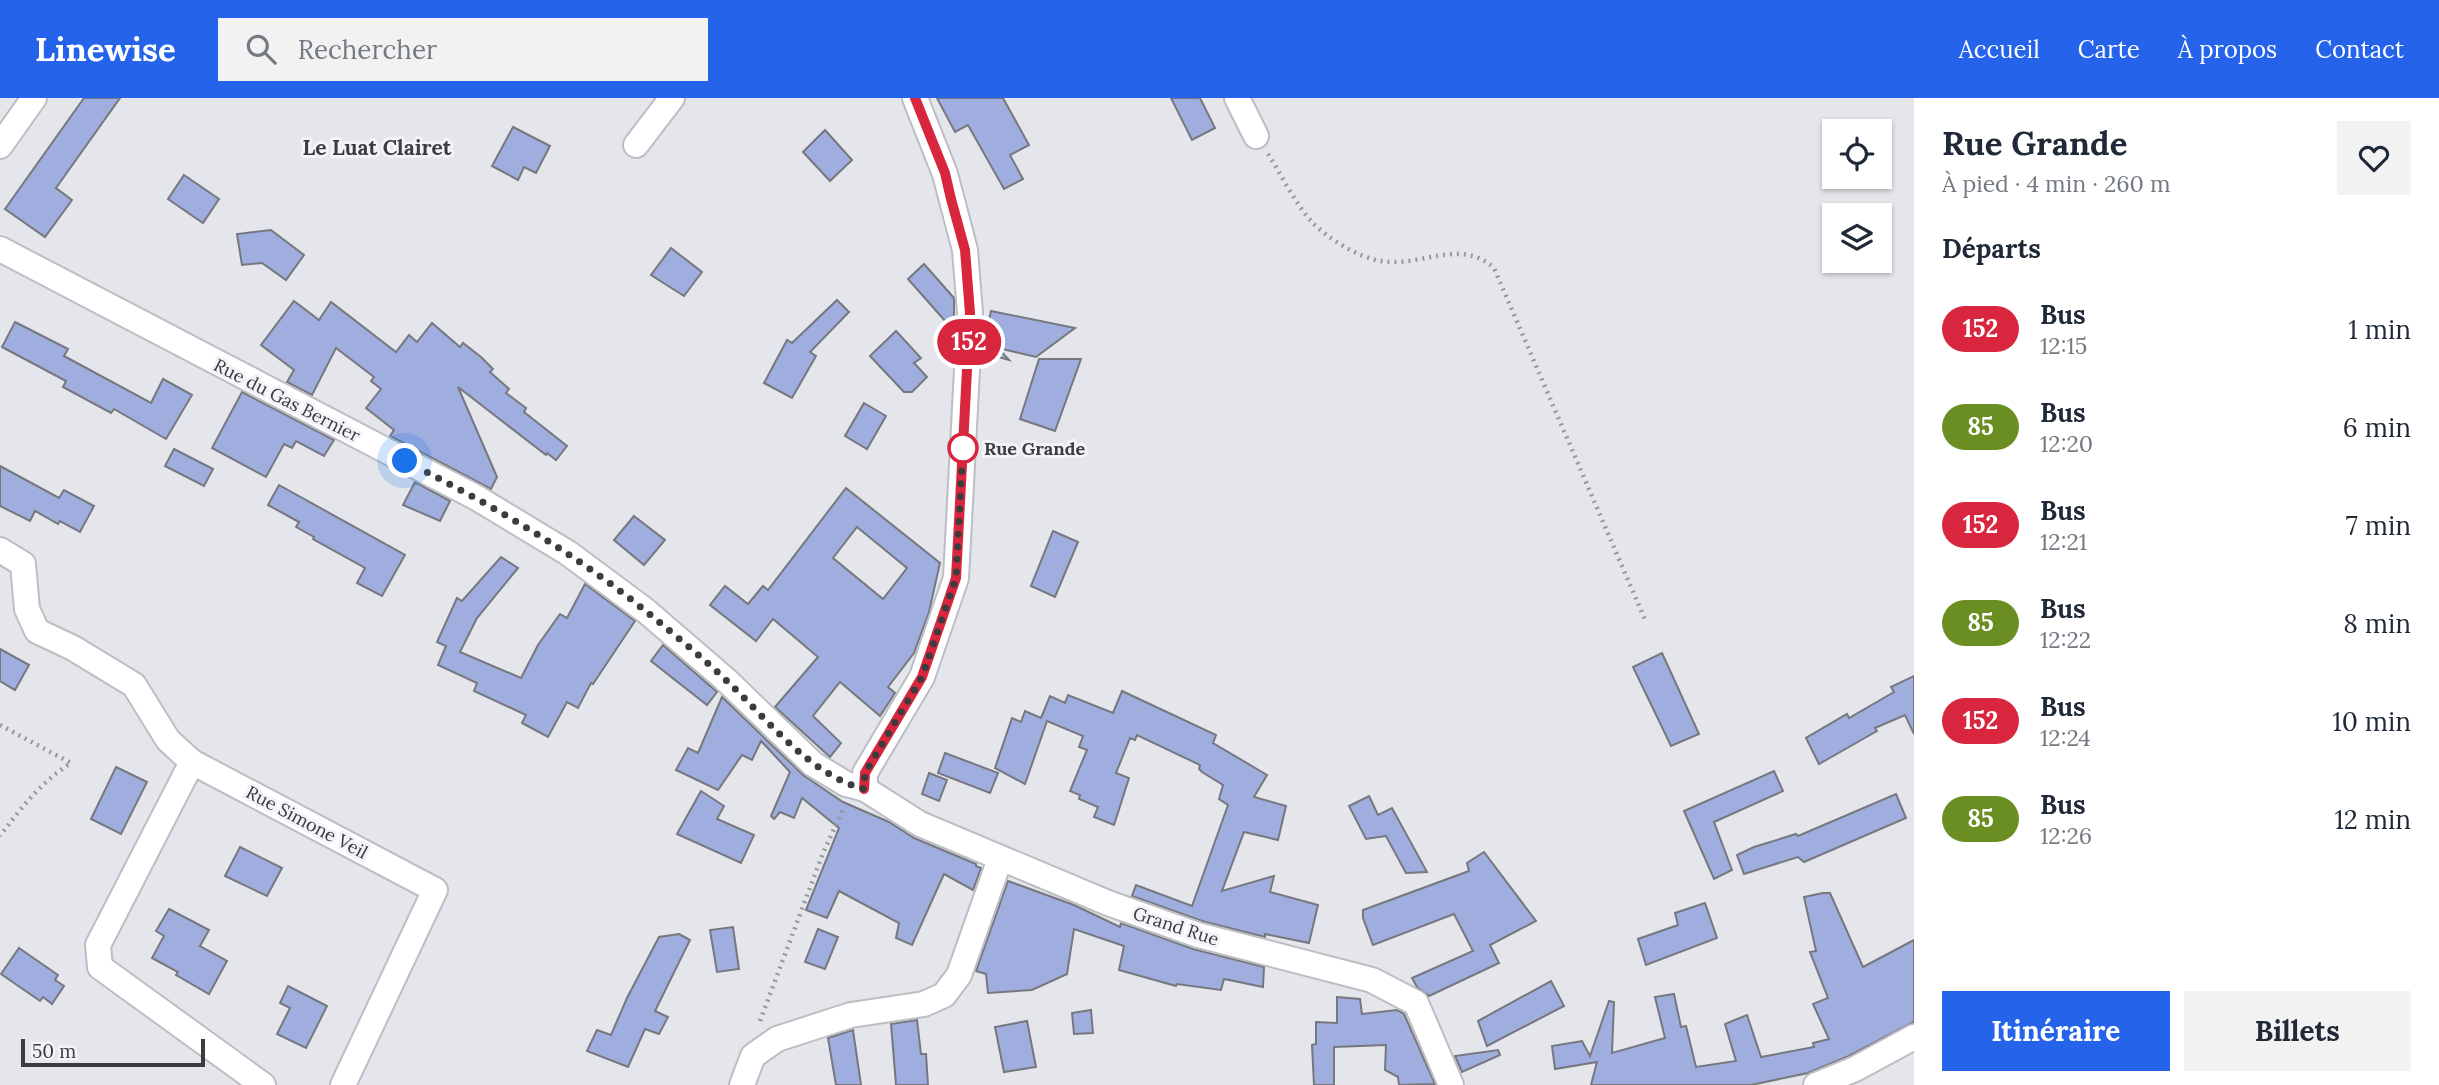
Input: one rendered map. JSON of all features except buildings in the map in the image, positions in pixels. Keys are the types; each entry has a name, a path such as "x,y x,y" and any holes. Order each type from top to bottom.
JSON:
{"street":[{"path":"0,146 34,98"},
{"path":"636,145 672,98"},
{"path":"864,789 865,773 922,677 956,578 969,300 965,250 945,173 915,98"},
{"path":"1237,98 1256,136"},
{"name":"Rue du Gas Bernier","path":"0,249 477,498 556,547 646,611 725,679 813,764 846,784 864,789"},
{"name":"Rue Simone Veil","path":"0,550 23,564 27,609 37,631 73,648 134,685 168,740 192,762 435,890 343,1085"},
{"path":"192,762 98,945 100,967 262,1085"},
{"name":"Grand Rue","path":"864,789 919,824 1108,902 1198,935 1372,980 1416,1003 1451,1085"},
{"path":"742,1085 753,1056 777,1039 851,1015 924,1004 944,995 959,975 1000,859"},
{"path":"1816,1085 1855,1069 1914,1037"}],"path":[{"path":"1256,136 1312,222 1348,250 1381,261 1462,253 1485,260 1494,268 1646,621"},
{"path":"0,725 72,763 52,775 24,804 0,836"},
{"path":"753,1056 761,1016 823,853 847,800 864,789"}],"bus line":[{"name":"152","path":"864,789 865,773 922,677 956,578 970,313 965,250 945,173 915,98"}],"place":[{"name":"Rue Grande","path":"963,448"}],"district":[{"name":"Le Luat Clairet","path":"377,147"}],"route":[{"path":"405,461 477,498 568,554 646,611 725,679 813,764 846,784 864,789 865,773 922,677 956,578 963,448"}]}
